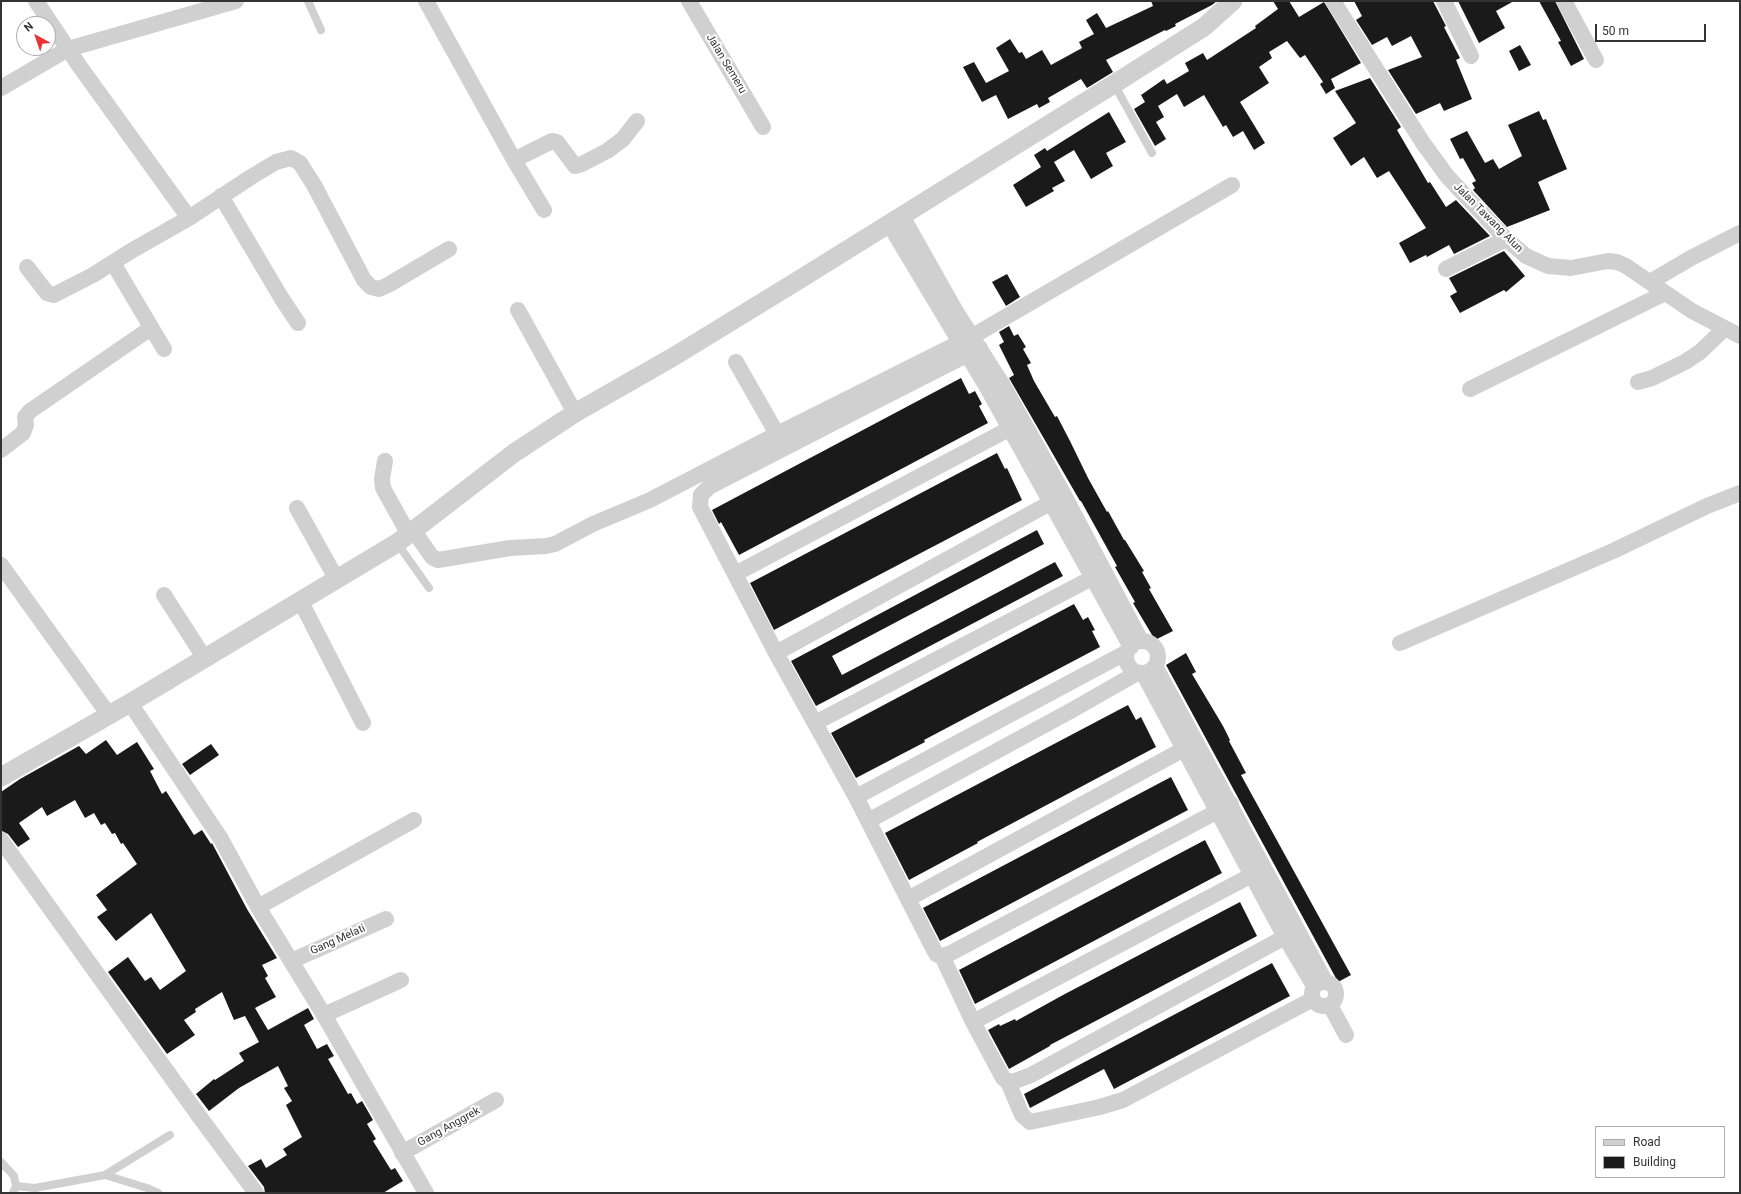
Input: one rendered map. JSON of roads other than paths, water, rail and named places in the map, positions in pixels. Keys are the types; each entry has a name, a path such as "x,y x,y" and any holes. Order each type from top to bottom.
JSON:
{"street":[{"path":"36,1 73,56 189,218"},
{"path":"1,88 73,56 236,1"},
{"path":"426,1 514,160 544,210"},
{"name":"Jalan Semeru","path":"689,1 763,127"},
{"path":"1,777 205,659 407,536 514,454 575,413 673,356 896,220 1114,84 1204,27 1231,5 1233,1"},
{"name":"Jalan Tawang Alun","path":"1333,1 1423,143 1447,176 1506,239 1526,256 1548,266 1571,268 1608,261 1617,262 1626,266 1692,311 1740,336"},
{"path":"1444,1 1471,56"},
{"path":"1564,1 1596,60"},
{"path":"514,160 552,141 557,142 575,166 582,164 607,151 623,139 637,121"},
{"path":"27,267 47,293 54,295 93,275 189,218 276,162 291,158 300,163 314,184 364,280 371,287 379,289 449,248"},
{"path":"1224,808 949,954 942,956 937,955 856,797 776,653 700,507 701,495 709,487 864,407 970,346 1232,185"},
{"path":"221,196 282,299 298,322"},
{"path":"896,220 949,313 970,346 1001,382 1133,647 1128,665 1145,671 1224,808 1317,989 1317,1004 1323,1006 1330,1005 1335,1001 1337,994 1336,988 1331,983 1317,989 1123,1100 1100,1107 1030,1122 1022,1116 1008,1082 1003,1078 973,1022 942,956"},
{"path":"1650,282 1691,258 1740,233"},
{"path":"1446,269 1506,239"},
{"path":"113,263 164,348"},
{"path":"1470,389 1665,293"},
{"path":"518,310 575,413"},
{"path":"1,450 23,433 26,425 25,417 30,411 151,328"},
{"path":"1638,382 1652,378 1685,362 1700,352 1725,328"},
{"path":"970,346 988,389 1009,429 1058,499 1092,578 1133,647"},
{"path":"385,461 382,479 383,488 407,536 432,557 438,560 510,548 546,546 555,544 594,524 650,500 777,434 970,346"},
{"path":"736,362 777,434"},
{"path":"735,574 1009,429"},
{"path":"1400,643 1613,551 1707,506 1740,493"},
{"path":"776,653 1058,499"},
{"path":"296,508 337,580"},
{"path":"4,568 109,715"},
{"path":"815,723 1092,578"},
{"path":"164,595 205,659"},
{"path":"300,602 363,723"},
{"path":"856,797 1133,647 1148,643 1154,647 1158,653 1158,660 1145,671 868,821"},
{"path":"1145,671 1184,749 1224,808 1252,875 1285,937 1317,989"},
{"path":"130,703 221,839 258,907 324,1015 426,1193"},
{"path":"993,723 1006,745"},
{"path":"908,899 1184,749"},
{"path":"258,907 414,820"},
{"path":"1,840 198,1116 256,1193"},
{"path":"973,1022 1252,875"},
{"name":"Gang Melati","path":"291,961 386,919"},
{"path":"1008,1082 1016,1081 1031,1075 1285,937"},
{"path":"324,1015 401,980"},
{"path":"1330,1005 1346,1034"},
{"name":"Gang Anggrek","path":"402,1153 496,1100"}],"lane":[{"path":"308,1 321,30"},
{"path":"1114,84 1152,154"},
{"path":"407,536 429,588"},
{"path":"1,1162 14,1176 15,1189 35,1188 105,1175 170,1135"},
{"path":"105,1175 158,1193"},
{"path":"43,1193 48,1185"}]}
